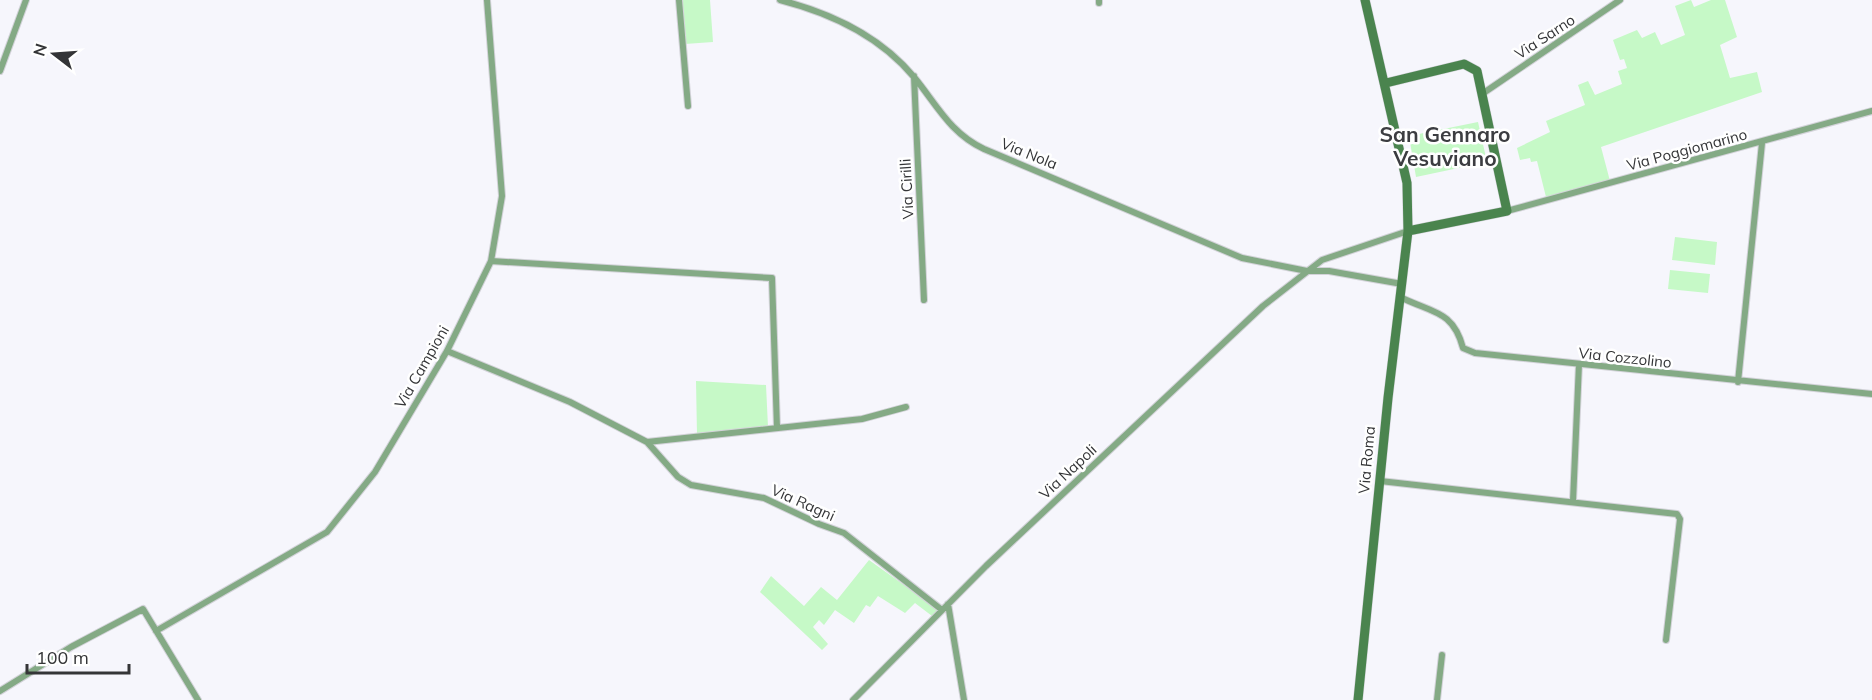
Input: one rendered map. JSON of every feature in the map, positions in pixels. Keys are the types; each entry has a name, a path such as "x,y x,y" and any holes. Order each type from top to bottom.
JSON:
{"main road":[{"name":"Via Roma","path":"1358,696 1408,231 1407,183 1386,83 1365,0"},
{"path":"1386,83 1464,64 1477,72 1508,212 1408,231"}],"street":[{"path":"0,71 26,0"},
{"name":"Via Campioni","path":"156,631 327,532 375,472 447,351 491,261 502,196 487,0"},
{"path":"679,0 688,106"},
{"name":"Via Nola","path":"780,0 823,13 856,29 881,46 914,76 950,125 973,143 1242,258 1307,271 1329,271 1402,284"},
{"name":"Via Sarno","path":"1482,94 1620,0"},
{"name":"Via Cirilli","path":"914,76 924,300"},
{"name":"Via Poggiomarino","path":"1508,212 1872,111"},
{"path":"1738,382 1762,143"},
{"name":"Via Napoli","path":"854,700 948,604 1263,306 1322,260 1408,231"},
{"path":"491,261 772,278 777,428"},
{"name":"Via Cozzolino","path":"1400,297 1450,320 1458,330 1465,351 1539,362 1579,364 1872,394"},
{"name":"Via Ragni","path":"447,351 570,402 647,442 678,477 691,485 764,498 844,533 942,610"},
{"path":"1573,501 1579,364"},
{"path":"647,442 862,418 906,407"},
{"path":"1380,481 1677,514 1680,519 1666,640"},
{"path":"948,604 964,700"},
{"path":"0,691 71,647 143,609 198,700"},
{"path":"1437,700 1442,655"}],"green space":[{"path":"682,0 710,0 713,42 685,44"},
{"path":"1691,0 1694,7 1711,0 1725,0 1737,37 1720,45 1730,78 1757,72 1762,92 1601,147 1610,181 1546,197 1537,161 1531,162 1530,158 1520,160 1517,148 1550,132 1546,121 1585,105 1578,85 1588,81 1595,95 1622,84 1618,71 1627,68 1624,59 1620,60 1613,40 1637,30 1642,38 1655,32 1661,45 1685,35 1675,6"},
{"path":"1478,122 1487,162 1416,177 1409,136"},
{"path":"1675,237 1717,242 1715,265 1672,260"},
{"path":"1670,270 1710,274 1708,293 1668,289"},
{"path":"696,381 766,385 768,427 697,435"},
{"path":"869,560 939,610 932,616 915,603 905,613 878,596 870,607 866,605 854,623 835,610 824,625 819,620 813,627 828,644 822,650 760,592 771,576 804,606 821,587 837,600"}],"district":[{"name":"San Gennaro Vesuviano","path":"1445,147"}]}
